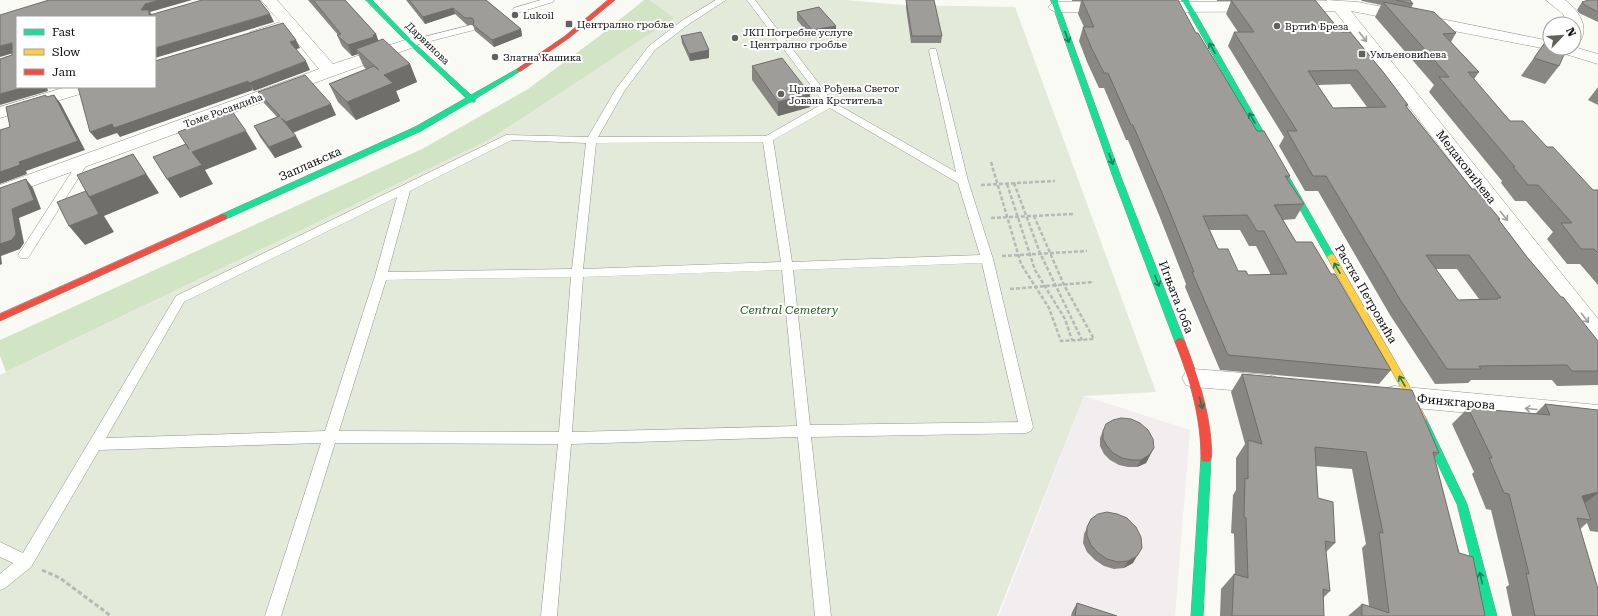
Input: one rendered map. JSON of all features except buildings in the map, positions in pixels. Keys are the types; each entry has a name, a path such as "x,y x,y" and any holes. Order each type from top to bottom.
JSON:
{"street":[{"path":"269,0 330,71"},
{"name":"Дарвинова","path":"369,0 472,100"},
{"name":"Заплањска","path":"0,318 418,129 472,100 517,73 592,19 612,0"},
{"path":"1554,0 1564,7 1572,16"},
{"path":"1055,3 1127,7"},
{"name":"Игњата Јоба","path":"1055,3 1117,177 1194,378 1202,408 1207,439 1196,616"},
{"path":"1150,7 1187,4 1336,3 1542,44"},
{"name":"Медаковићева","path":"1336,3 1598,335"},
{"name":"Растка Петровића","path":"1187,4 1411,398 1462,504 1491,616"},
{"path":"238,40 291,24"},
{"name":"Томе Росандића","path":"0,192 330,71 412,43"},
{"path":"1582,52 1598,59"},
{"path":"0,113 81,88"},
{"path":"1194,378 1287,386"},
{"name":"Финжгарова","path":"1372,394 1598,415"}],"lane":[{"path":"517,10 550,0"},
{"path":"549,616 565,438 577,273 591,140 621,89 652,48 686,22 722,0"},
{"path":"751,0 830,104 963,183"},
{"name":"Томе Росандића","path":"412,43 471,28"},
{"path":"95,444 330,436 565,438 804,431 1026,427 986,258 963,183 933,51"},
{"path":"0,583 26,562 180,299 510,137 591,140 768,139 830,104"},
{"path":"768,139 787,266 823,616"},
{"path":"24,255 84,161"},
{"path":"273,616 381,276 405,189"},
{"path":"381,276 577,273 986,258"},
{"path":"0,549 26,562"}],"path":[{"path":"992,162 1021,264 1049,308 1061,341 1094,339 1064,285 1034,216"},
{"path":"963,183 1007,184 1055,182"},
{"path":"1014,183 1040,253 1082,340"},
{"path":"1007,184 1028,254 1035,270 1064,319 1072,340"},
{"path":"974,218 1073,214"},
{"path":"986,258 1040,253 1087,251"},
{"path":"994,290 1094,282"},
{"path":"26,562 60,578 111,616"}],"shaded area":[{"path":"1084,396 1190,430 1175,616 999,616"}],"green space":[{"path":"644,0 650,0 675,18 489,140 6,372 0,356 0,340 422,149 528,89 598,37"},
{"name":"Central Cemetery","path":"650,0 846,0 902,5 1015,7 1156,392 1084,396 997,616 0,616 0,375 489,140 674,18"}],"traffic: fast":[{"path":"369,0 411,43 472,100"},
{"path":"1054,0 1117,177 1180,342"},
{"path":"1185,0 1331,257"},
{"path":"223,217 418,129 519,70"},
{"path":"1421,419 1462,504 1491,616"},
{"path":"1197,616 1206,458"}],"traffic: slow":[{"path":"1331,257 1411,397 1421,419"}],"traffic: jam":[{"path":"519,70 567,37 612,0"},
{"path":"0,318 223,217"},
{"path":"1180,342 1191,370 1203,413 1206,458"}],"place":[{"name":"Lukoil","path":"515,15"},
{"name":"Централно гробље","path":"569,24"},
{"name":"Вртић Бреза","path":"1277,26"},
{"name":"ЈКП Погребне услуге - Централно гробље","path":"735,38"},
{"name":"Умљеновићева","path":"1362,54"},
{"name":"Златна Кашика","path":"495,57"},
{"name":"Црква Рођења Светог Јована Крститеља","path":"781,94"}]}
